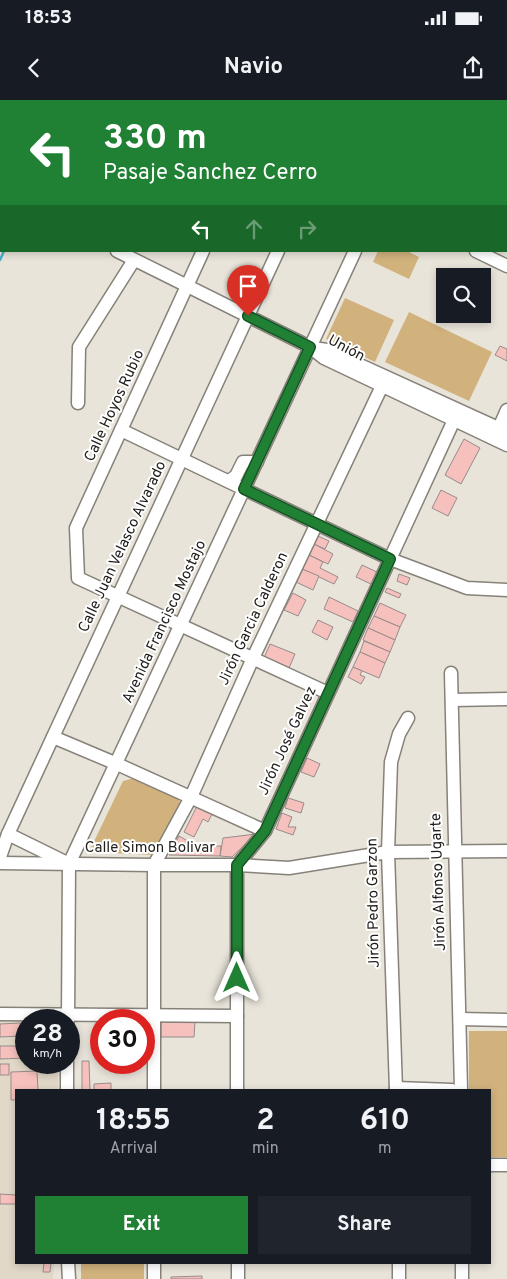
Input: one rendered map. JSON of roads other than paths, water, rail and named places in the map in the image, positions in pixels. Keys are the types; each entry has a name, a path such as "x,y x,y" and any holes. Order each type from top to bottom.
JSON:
{"street":[{"path":"119,252 310,347"},
{"name":"Calle Hoyos Rubio","path":"118,598 78,578 76,528 203,252"},
{"name":"Calle Juan Velasco Alvarado","path":"0,857 8,834 278,252"},
{"name":"Avenida Francisco Mostajo","path":"68,1009 69,864 355,252"},
{"path":"478,252 507,266"},
{"path":"78,403 79,347 134,260"},
{"name":"Unión","path":"310,347 324,358 507,445"},
{"name":"Unión","path":"310,347 327,350 503,430"},
{"name":"Jirón Garcia Calderon","path":"154,865 191,797 252,658 382,386"},
{"path":"503,430 507,410"},
{"name":"Jirón José Galvez","path":"237,865 265,831 454,420"},
{"path":"121,430 390,559 467,588 507,590"},
{"path":"229,481 236,476 243,462 257,462"},
{"path":"118,598 328,692"},
{"name":"Jirón Alfonso Ugarte","path":"451,673 461,1089"},
{"path":"452,700 507,699"},
{"name":"Jirón Pedro Garzon","path":"396,1089 388,852 391,762 399,734 408,718"},
{"path":"53,737 265,831"},
{"path":"8,834 69,864"},
{"name":"Calle Simon Bolivar","path":"0,862 237,865 289,868 388,852 507,851"},
{"path":"154,865 154,1009"},
{"path":"237,865 237,1089"},
{"path":"0,1014 15,1015"},
{"path":"155,1015 237,1016"},
{"path":"460,1020 507,1020"},
{"path":"67,1089 68,1074"},
{"path":"154,1074 154,1089"},
{"path":"491,1165 507,1165"},
{"path":"68,1264 69,1279"},
{"path":"154,1264 154,1279"},
{"path":"238,1264 238,1279"},
{"path":"398,1264 399,1279"},
{"path":"462,1264 462,1279"}],"waterway":[{"path":"0,260 4,252"}]}
